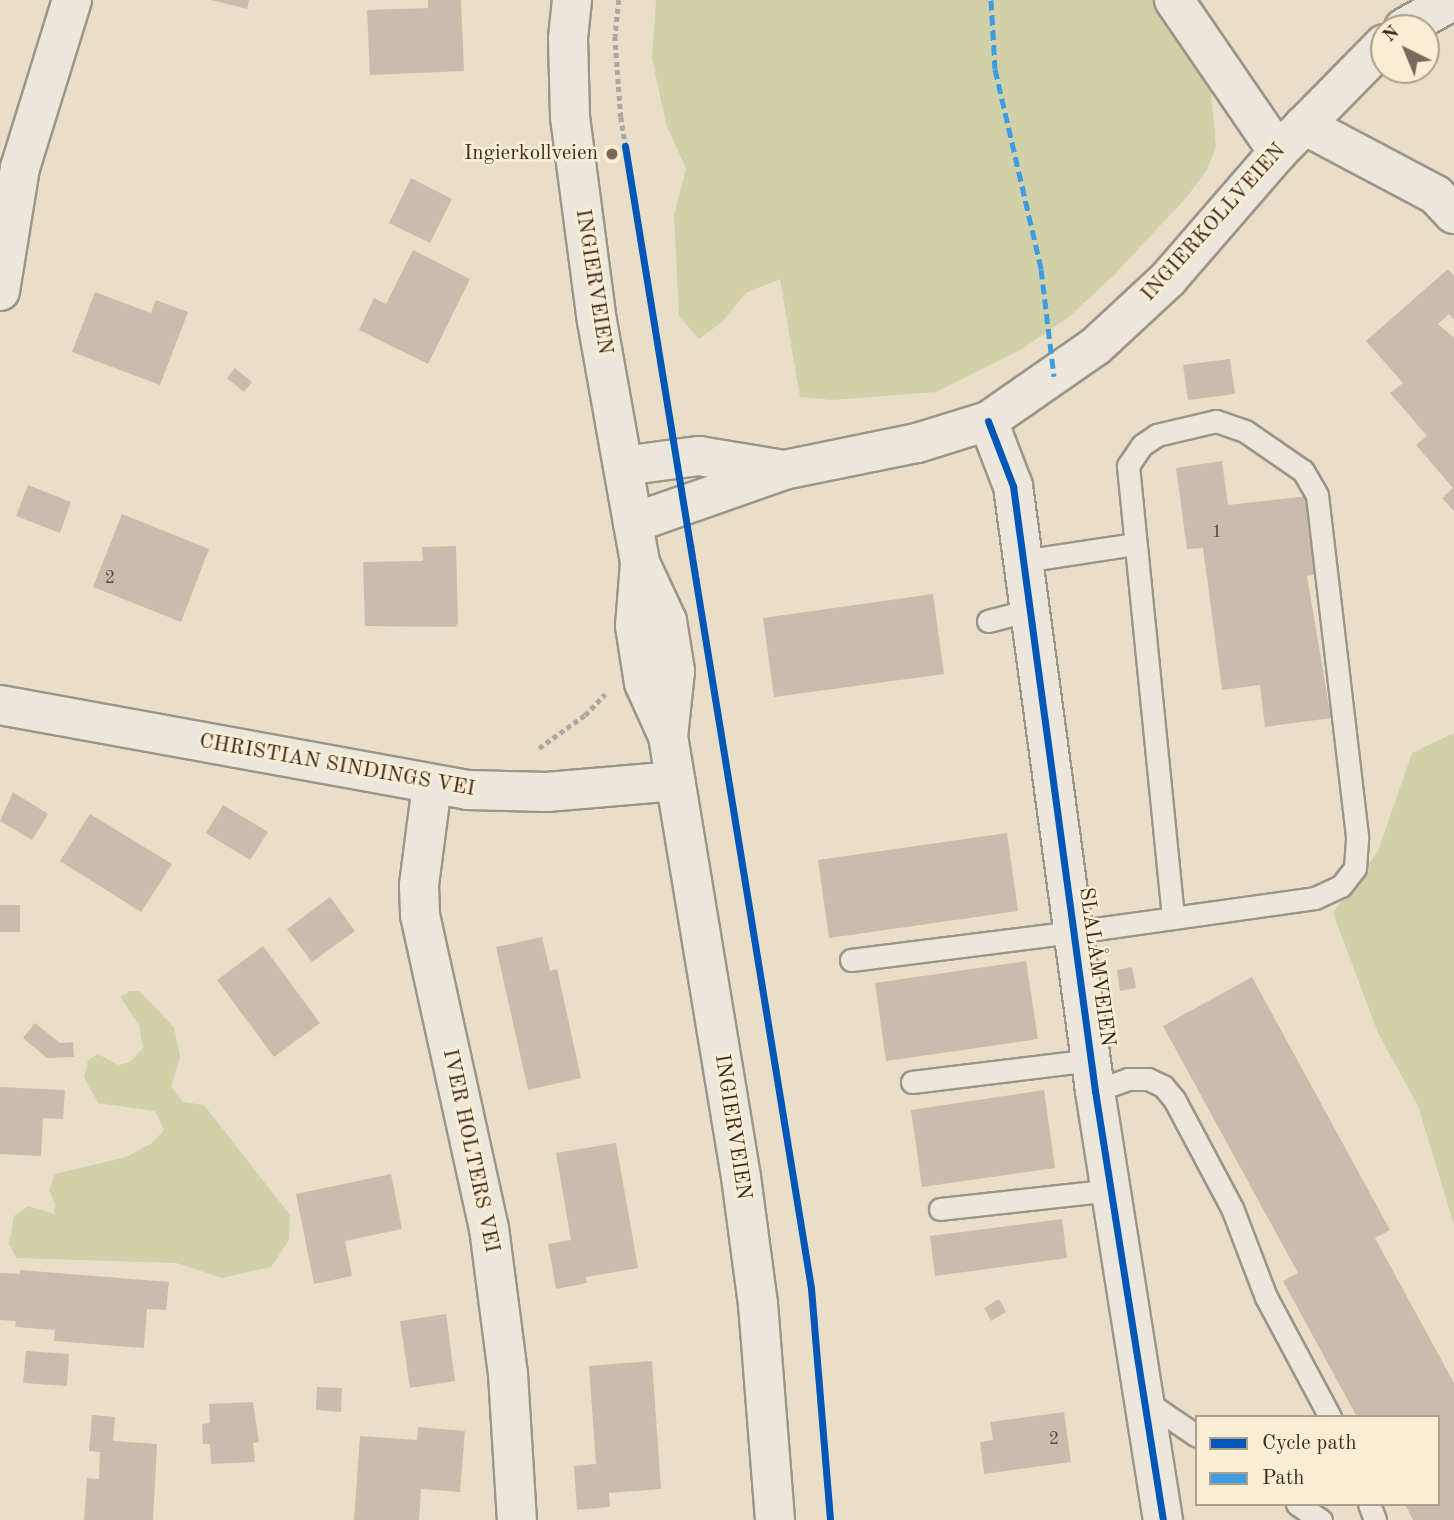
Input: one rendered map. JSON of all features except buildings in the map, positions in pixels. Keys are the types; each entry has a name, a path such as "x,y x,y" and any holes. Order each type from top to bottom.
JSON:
{"street":[{"path":"0,291 20,168 72,0"},
{"name":"INGIERVEIEN","path":"572,0 568,39 573,142 640,563 635,626 644,683 668,736 758,1304 775,1520"},
{"path":"1174,0 1278,152"},
{"path":"1429,14 1454,0"},
{"name":"INGIERKOLLVEIEN","path":"633,523 784,470 917,443 988,421 1096,346 1168,279 1278,152 1370,58"},
{"name":"INGIERKOLLVEIEN","path":"1304,125 1436,195 1454,214"},
{"name":"SLALÅMVEIEN","path":"988,421 1013,486 1093,1075 1147,1402 1163,1520"},
{"name":"INGIERKOLLVEIEN","path":"623,467 676,458 726,459 784,470"},
{"name":"CHRISTIAN SINDINGS VEI","path":"0,705 432,785 547,792 676,781"},
{"name":"IVER HOLTERS VEI","path":"432,785 420,875 420,915 489,1228 509,1374 517,1520"}],"lane":[{"path":"851,960 1074,932 1315,898 1340,886 1355,867 1357,836 1317,495 1303,471 1245,431 1216,421 1157,435 1142,445 1128,466 1172,918"},
{"path":"1023,561 1134,544"},
{"path":"988,621 1030,610"},
{"path":"912,1082 1093,1075 1148,1079 1163,1086 1174,1099 1232,1208 1266,1297 1329,1415"},
{"path":"940,1209 1112,1190"},
{"path":"1147,1402 1195,1435"},
{"path":"1300,1506 1321,1520"}],"path":[{"path":"619,0 615,36 621,117 676,458"},
{"path":"685,506 700,599"},
{"path":"535,750 585,715 608,688"},
{"path":"715,688 811,1288 830,1520"}],"green space":[{"path":"656,0 1155,0 1211,92 1216,147 1207,170 1186,198 1114,275 1070,316 1022,349 936,392 832,400 800,397 780,279 746,293 722,322 699,339 679,316 674,214 686,169 666,124 652,58"},
{"path":"1454,733 1454,1225 1418,1106 1378,1033 1333,913 1378,851 1412,753"},
{"path":"130,991 139,991 174,1027 180,1057 171,1087 183,1102 204,1105 290,1215 289,1240 271,1267 222,1278 176,1263 16,1258 9,1244 14,1216 28,1206 54,1214 55,1204 49,1190 55,1174 126,1157 152,1143 164,1130 155,1111 98,1103 84,1077 88,1060 98,1054 118,1065 130,1062 143,1048 139,1025 120,997"}],"marked path":[{"path":"991,0 995,69 1041,269 1054,376"}],"cycle path":[{"path":"625,146 811,1288 830,1520"},
{"path":"988,421 1013,486 1095,1091 1163,1520"}],"place":[{"name":"Ingierkollveien","path":"612,154"}]}
